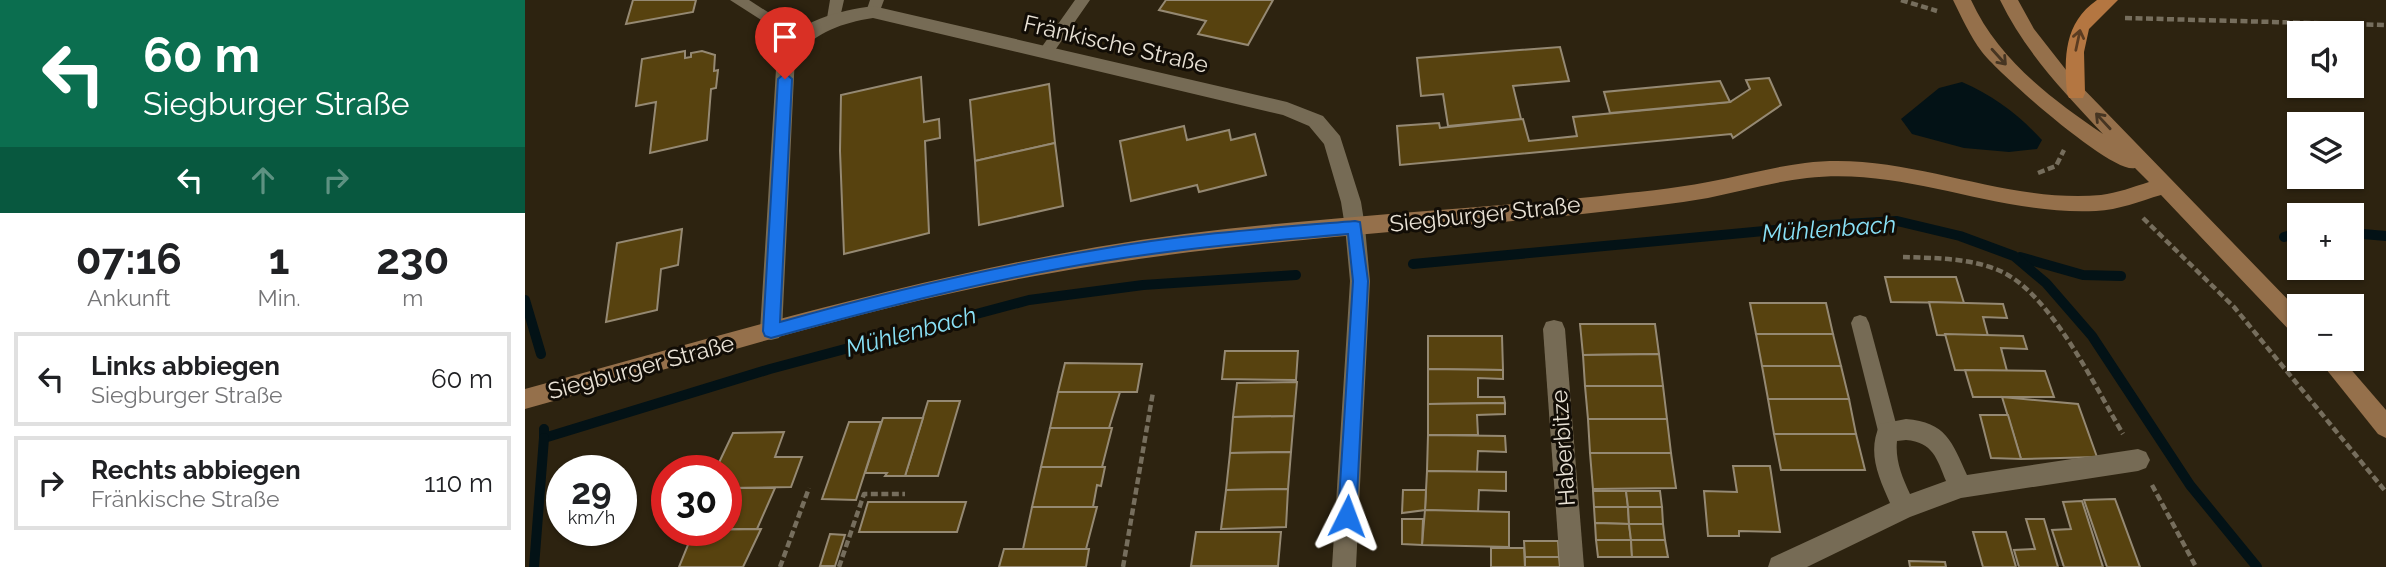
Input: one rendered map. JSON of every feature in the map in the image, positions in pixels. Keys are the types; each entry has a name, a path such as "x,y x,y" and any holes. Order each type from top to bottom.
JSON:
{"main road":[{"path":"2009,0 2039,50 2076,93 2163,186 2240,260 2287,312"},
{"path":"2076,93 2076,42 2087,17 2109,0"},
{"path":"1965,7 1979,34 2015,74 2084,131 2163,186"},
{"name":"Siegburger Straße","path":"525,399 904,295 1090,257 1198,242 1679,195 1812,170 1863,167 1918,175 2043,202 2099,203 2123,199 2163,186"},
{"path":"2339,371 2386,427"}],"street":[{"name":"Fränkische Straße","path":"771,331 786,53 807,31 835,9 875,6 1046,52 1287,109 1316,121 1333,141 1351,202 1355,227 1360,281 1344,567"},
{"name":"Haberbitze","path":"1554,329 1572,567"},
{"path":"1904,508 1885,460 1883,442 1888,431 1910,428 1927,431 1938,440 1961,487"},
{"path":"1780,567 1904,508 1961,487 2138,460"}],"lane":[{"path":"737,0 801,38"},
{"path":"1046,52 1083,0"},
{"path":"1860,323 1888,431"}],"path":[{"path":"1901,0 1943,14 1965,7"},
{"path":"1929,0 1930,8"},
{"path":"2087,17 2386,26"},
{"path":"2123,199 2234,307 2386,492"},
{"path":"1903,257 1958,260 2007,274 2037,302 2069,343 2138,460 2196,567"},
{"path":"1123,567 1153,391"},
{"path":"780,567 809,488"},
{"path":"839,567 864,494 905,494"}],"shaded area":[{"path":"1962,82 2005,106 2024,122 2042,140 2037,149 2009,152 1964,148 1912,134 1901,119 1939,88"}],"building":[{"path":"633,0 696,0 693,12 626,24"},
{"path":"1166,0 1273,0 1248,45 1198,34 1206,21 1159,10"},
{"path":"1560,47 1569,81 1513,86 1521,119 1448,126 1443,94 1421,96 1417,58"},
{"path":"685,51 685,58 691,57 691,53 702,51 715,55 714,71 718,70 716,88 711,89 707,140 650,153 656,102 636,106 642,59"},
{"path":"921,77 924,122 939,119 940,138 925,141 929,233 844,254 841,95"},
{"path":"1769,78 1781,105 1733,138 1731,134 1400,165 1397,126 1439,123 1440,128 1523,119 1529,141 1577,136 1573,117 1730,102 1750,89 1746,80"},
{"path":"1720,81 1730,102 1610,113 1604,92"},
{"path":"1049,84 1055,143 975,161 970,100"},
{"path":"1184,126 1187,140 1229,130 1231,140 1255,134 1266,175 1199,192 1197,185 1131,201 1120,141"},
{"path":"1055,143 1063,206 979,225 975,161"},
{"path":"682,229 678,265 661,269 657,310 606,322 617,243"},
{"path":"1885,277 1956,277 1964,303 1891,302"},
{"path":"1929,302 2003,304 2007,318 1983,317 1988,336 1937,335"},
{"path":"1750,303 1826,303 1833,334 1756,334"},
{"path":"1580,324 1655,324 1659,354 1583,355"},
{"path":"1756,334 1833,334 1841,366 1762,366"},
{"path":"1945,334 2023,336 2027,349 2001,348 2007,371 1955,370"},
{"path":"1428,336 1502,336 1503,370 1428,369"},
{"path":"1225,351 1298,351 1296,380 1222,379"},
{"path":"1659,354 1663,386 1585,386 1583,355"},
{"path":"1065,363 1142,364 1137,392 1058,392"},
{"path":"1762,366 1841,366 1849,399 1768,399"},
{"path":"1428,369 1503,370 1503,379 1478,378 1478,397 1504,397 1505,403 1428,404"},
{"path":"1965,370 2045,371 2054,397 1973,397"},
{"path":"1297,382 1294,416 1233,417 1237,383"},
{"path":"1585,386 1663,386 1667,419 1588,419"},
{"path":"1058,392 1120,392 1109,428 1050,428"},
{"path":"2002,397 2078,404 2097,457 2021,459"},
{"path":"1768,399 1849,399 1856,434 1774,434"},
{"path":"928,401 960,401 938,476 905,476"},
{"path":"1505,403 1505,414 1477,415 1478,435 1428,435 1428,404"},
{"path":"1980,415 2008,415 2021,459 1991,458"},
{"path":"1294,416 1291,452 1230,453 1233,417"},
{"path":"883,418 923,418 905,476 865,473"},
{"path":"1588,419 1667,419 1671,453 1590,453"},
{"path":"849,422 881,422 856,500 822,499"},
{"path":"1050,428 1112,428 1102,467 1041,467"},
{"path":"784,432 775,457 802,457 791,487 742,488 742,455 723,455 733,433"},
{"path":"1774,434 1856,434 1865,470 1781,470"},
{"path":"1428,435 1505,436 1506,452 1478,451 1477,472 1427,471"},
{"path":"1291,452 1288,489 1226,490 1230,453"},
{"path":"1590,453 1671,453 1676,488 1593,489"},
{"path":"1733,466 1770,466 1780,532 1739,531 1739,536 1708,536 1704,491 1737,492"},
{"path":"1041,467 1105,467 1101,486 1097,485 1093,507 1032,507"},
{"path":"1427,471 1506,472 1506,491 1479,490 1478,512 1425,510"},
{"path":"742,488 775,488 757,529 742,529"},
{"path":"1288,489 1286,527 1221,529 1226,490"},
{"path":"1403,490 1426,490 1425,510 1402,513"},
{"path":"1593,491 1626,491 1628,507 1594,507"},
{"path":"1626,491 1660,491 1662,507 1628,507"},
{"path":"2115,499 2140,567 2107,567 2084,500"},
{"path":"2082,501 2103,567 2064,567 2052,530 2071,529 2063,502"},
{"path":"868,502 966,502 957,532 859,532"},
{"path":"1032,507 1097,507 1086,549 1023,549"},
{"path":"1594,507 1628,507 1629,524 1595,523"},
{"path":"1628,507 1662,507 1663,524 1629,524"},
{"path":"1425,510 1509,512 1509,547 1422,545"},
{"path":"1402,519 1423,519 1422,545 1402,544"},
{"path":"2026,519 2044,519 2058,567 2019,567 2014,550 2035,549"},
{"path":"1595,523 1629,524 1631,540 1596,540"},
{"path":"1629,524 1663,524 1665,540 1631,540"},
{"path":"742,529 761,529 743,567 679,567 688,546 742,546"},
{"path":"1196,532 1281,532 1278,566 1191,566"},
{"path":"1973,532 2006,532 2016,567 1983,567"},
{"path":"830,534 845,535 835,566 820,566"},
{"path":"1596,540 1631,540 1632,557 1598,557"},
{"path":"1631,540 1665,540 1668,557 1632,557"},
{"path":"1524,541 1558,541 1559,557 1525,557"},
{"path":"1491,548 1524,548 1525,567 1491,567"},
{"path":"1004,549 1089,549 1086,567 999,567"},
{"path":"1525,557 1559,557 1560,567 1525,567"},
{"path":"1909,561 1945,562 1946,567 1910,567"}],"waterway":[{"name":"Mühlenbach","path":"1413,264 1828,225 1897,221 1960,236 2014,256 2046,283 2092,336 2190,485 2257,567"},
{"path":"2364,234 2386,236"},
{"path":"2020,257 2083,275 2121,276"},
{"name":"Mühlenbach","path":"544,438 770,369 1029,300 1143,285 1296,275"},
{"name":"Mühlenbach","path":"525,300 541,354"},
{"name":"Mühlenbach","path":"544,429 544,438"},
{"path":"534,567 544,438"}],"route":[{"path":"785,79 771,331 891,298 998,274 1104,255 1198,242 1355,227 1360,281 1347,516"}]}
